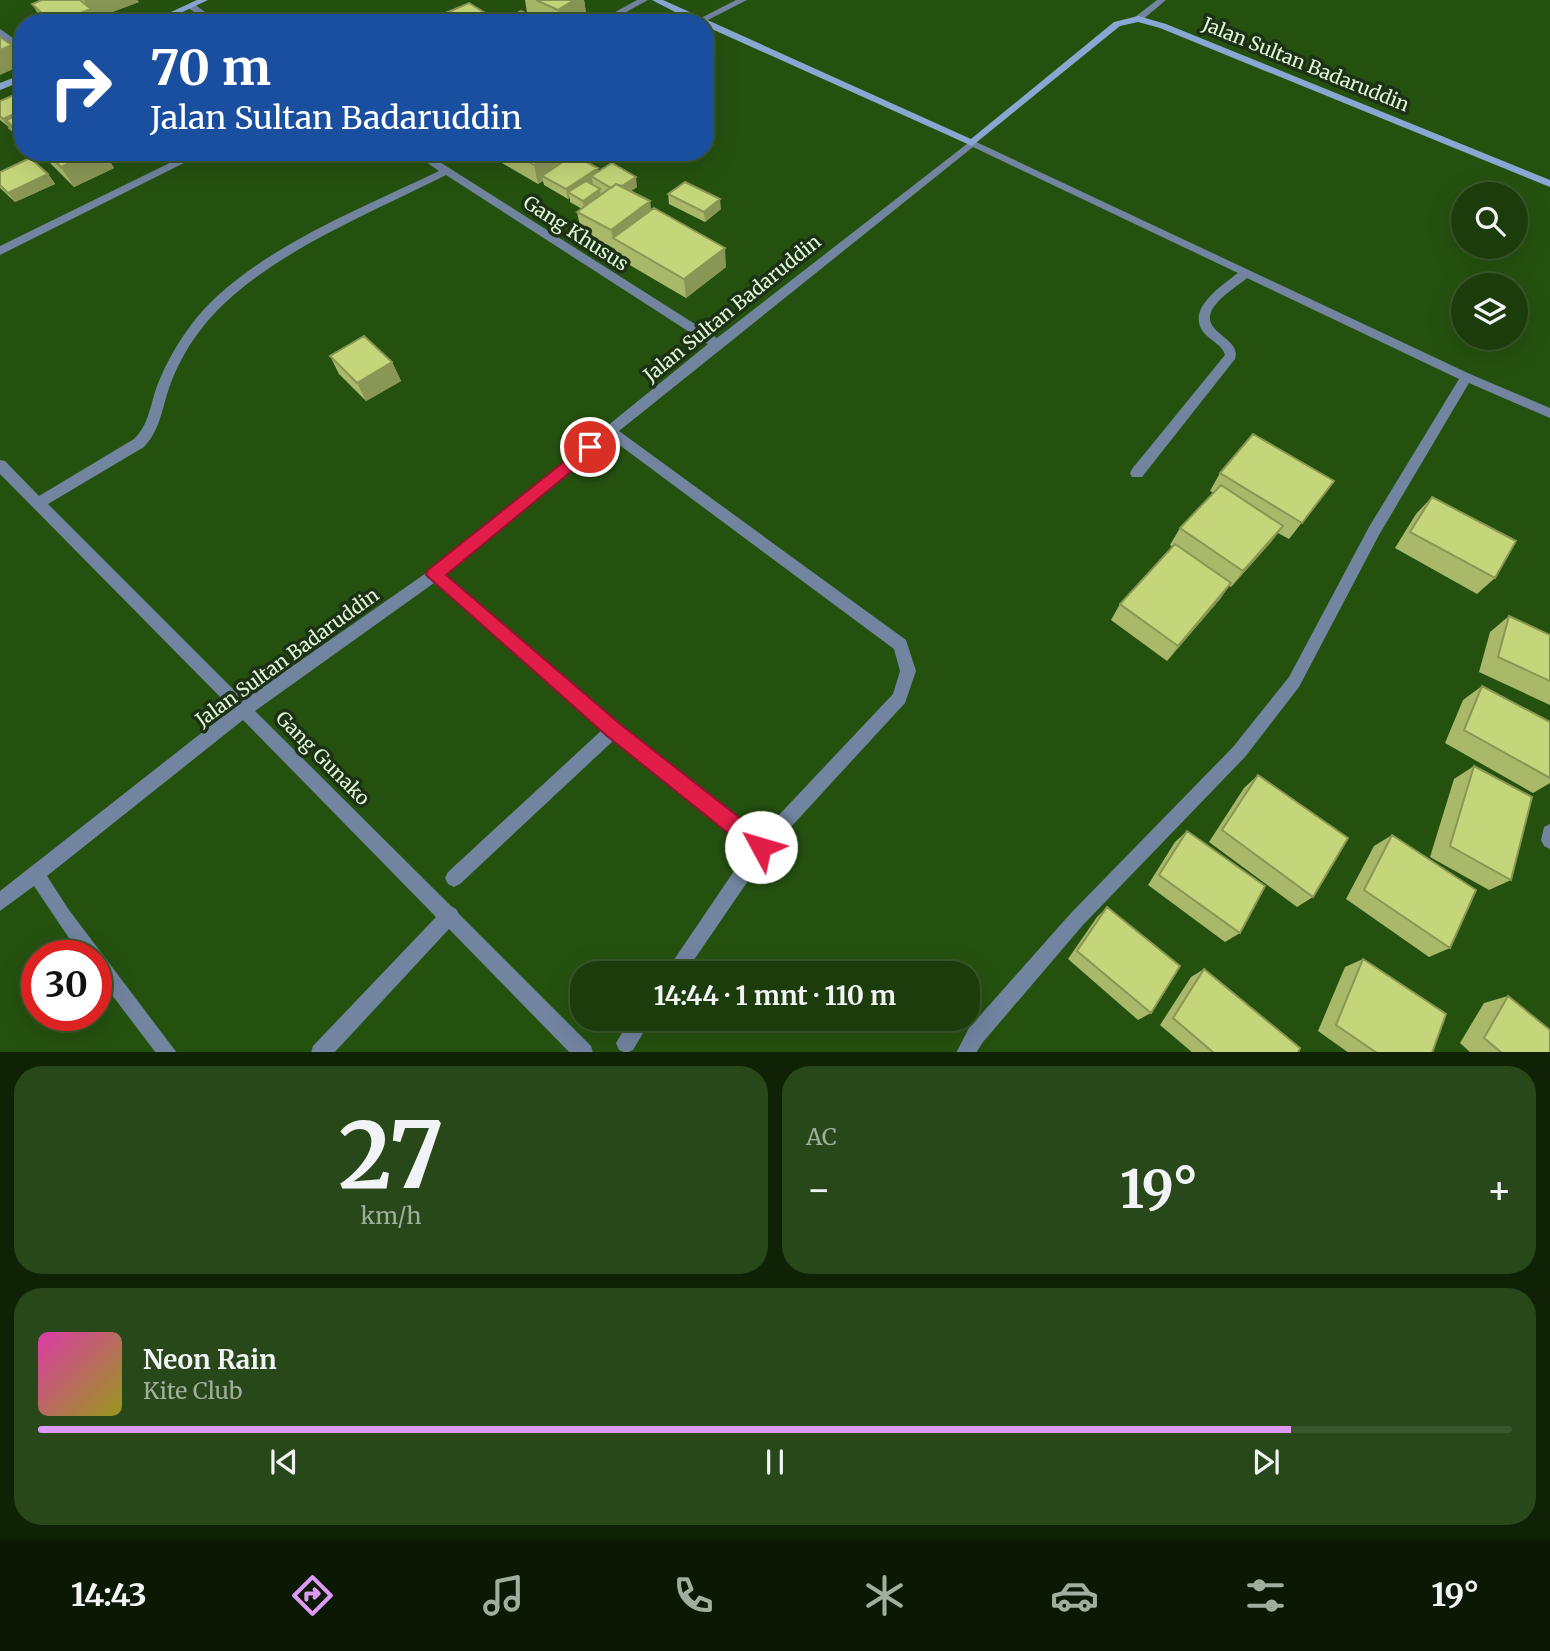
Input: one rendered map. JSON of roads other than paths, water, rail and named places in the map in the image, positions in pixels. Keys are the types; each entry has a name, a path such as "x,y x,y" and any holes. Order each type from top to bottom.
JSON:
{"street":[{"path":"172,14 204,0"},
{"path":"617,14 643,0"},
{"path":"656,0 686,14"},
{"path":"714,16 743,0"},
{"path":"1138,19 1149,5 1162,0"},
{"path":"191,6 203,14"},
{"name":"Jalan Sultan Badaruddin","path":"0,902 245,709 434,575 1117,24 1138,19 1163,26 1550,184"},
{"path":"714,27 972,143 1465,377 1550,414"},
{"path":"0,32 14,43"},
{"path":"0,251 183,161"},
{"name":"Gang Khusus","path":"431,161 717,344"},
{"path":"38,503 150,434 159,397 173,365 200,323 226,296 316,237 446,171"},
{"path":"1137,473 1231,356 1226,345 1209,334 1202,325 1202,314 1247,272"},
{"path":"965,1052 976,1035 1077,919 1239,752 1294,682 1374,531 1465,377"},
{"path":"610,431 901,645 908,671 899,698 761,847 682,961"},
{"name":"Gang Gunako","path":"0,465 584,1052"},
{"path":"434,575 614,730 761,847"},
{"path":"454,878 614,730"},
{"path":"1550,833 1550,840"},
{"path":"37,875 82,940"},
{"path":"320,1052 450,915"},
{"path":"112,979 168,1052"},
{"path":"626,1044 634,1031"}]}
